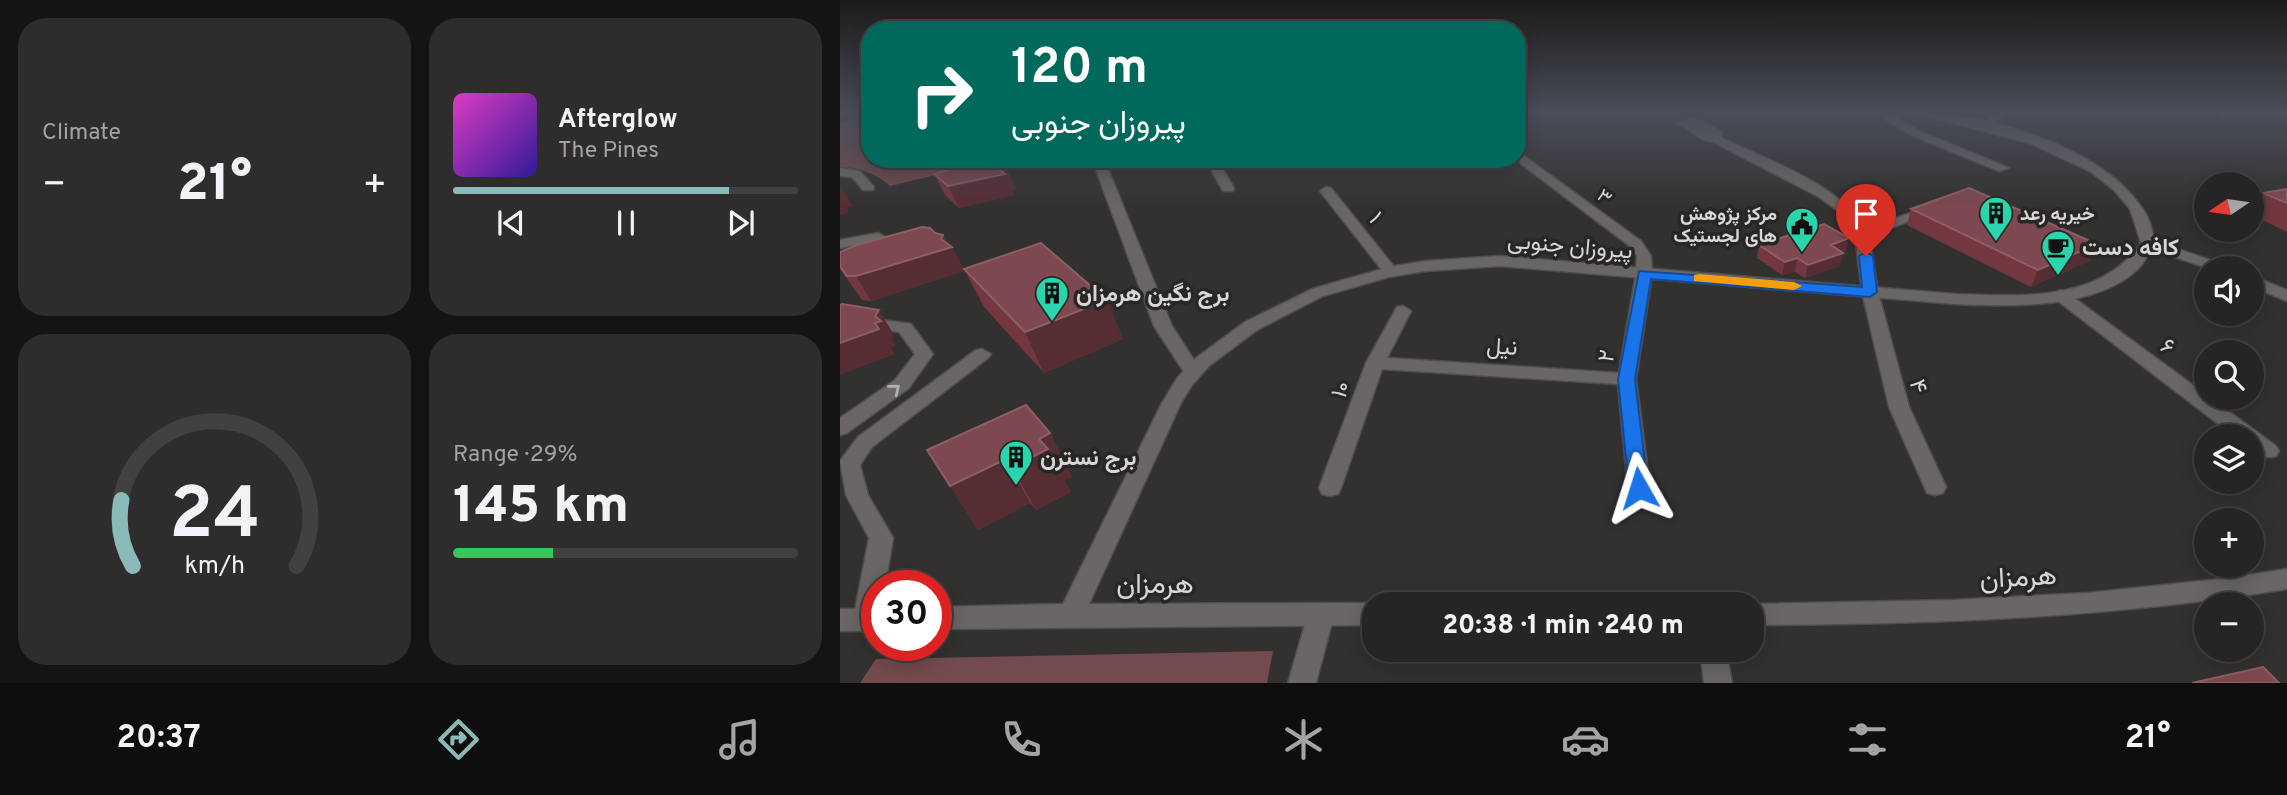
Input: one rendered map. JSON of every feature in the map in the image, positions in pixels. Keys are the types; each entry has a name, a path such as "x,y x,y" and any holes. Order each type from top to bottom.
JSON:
{"street":[{"path":"1726,144 1824,194 1850,214 1862,234 1945,205"},
{"path":"1942,144 2003,168"},
{"path":"2038,144 2061,152 2100,173 2135,205 2143,220 2148,243 2194,259"},
{"name":"۳","path":"1526,162 1636,244 1644,256 1644,274"},
{"path":"1102,168 1163,326 1192,372"},
{"path":"1217,168 1228,188"},
{"path":"840,172 856,174 868,187"},
{"name":"۱","path":"1326,191 1390,271"},
{"name":"۴","path":"1862,234 1870,292 1899,407 1935,488"},
{"path":"840,244 878,237"},
{"name":"پیروزان جنوبی","path":"1072,615 1164,419 1192,372 1245,328 1294,302 1343,284 1390,271 1450,261 1500,261 2000,301 2090,289 2131,267 2148,243"},
{"name":"۲","path":"1639,488 1626,379 1644,274"},
{"path":"2264,286 2287,296"},
{"name":"۶","path":"2060,295 2232,424"},
{"name":"۱۰","path":"1330,488 1375,363 1404,311"},
{"path":"840,326 854,321 905,328 924,354 902,384 840,428"},
{"path":"877,570 881,538 858,495 849,464 865,442 982,354"},
{"name":"نیل","path":"1375,363 1626,379"},
{"name":"هرمزان","path":"1764,614 1903,614 2089,603 2287,579"},
{"path":"1302,683 1321,614"},
{"name":"هرمزان","path":"952,618 1362,614"},
{"path":"840,620 861,620"},
{"path":"1715,662 1718,683"}],"shaded area":[{"path":"840,144 861,144 861,168 965,168 890,186 867,172 840,167"},
{"path":"1273,651 1267,683 860,683 875,661 952,661 952,657"}],"building":[{"path":"956,168 1006,168 1000,170 1005,174 948,186 934,174"},
{"path":"1969,188 2097,244 2038,270 1911,209"},
{"path":"2287,189 2287,203 2264,193"},
{"path":"1824,224 1849,238 1831,245 1843,253 1808,265 1797,258 1785,262 1759,245"},
{"path":"922,227 943,235 941,239 952,247 856,276 847,276 840,266 840,252"},
{"path":"1041,243 1107,300 1025,332 964,269"},
{"path":"842,304 879,310 875,316 881,321 875,323 879,329 840,343"},
{"path":"1026,405 1050,433 1039,439 1048,449 1012,467 1006,459 950,486 927,450"},
{"path":"2263,667 2279,683 2192,683"}],"slow traffic":[{"path":"1699,278 1794,286"}],"place":[{"name":"خیریه رعد","path":"1996,243"},
{"name":"مرکز پژوهش های لجستیک","path":"1802,254"},
{"name":"کافه دست","path":"2058,277"},
{"name":"برج نگین هرمزان","path":"1052,323"},
{"name":"برج نسترن","path":"1016,487"}],"route":[{"path":"1639,488 1626,379 1644,274 1870,292 1866,256"}]}
